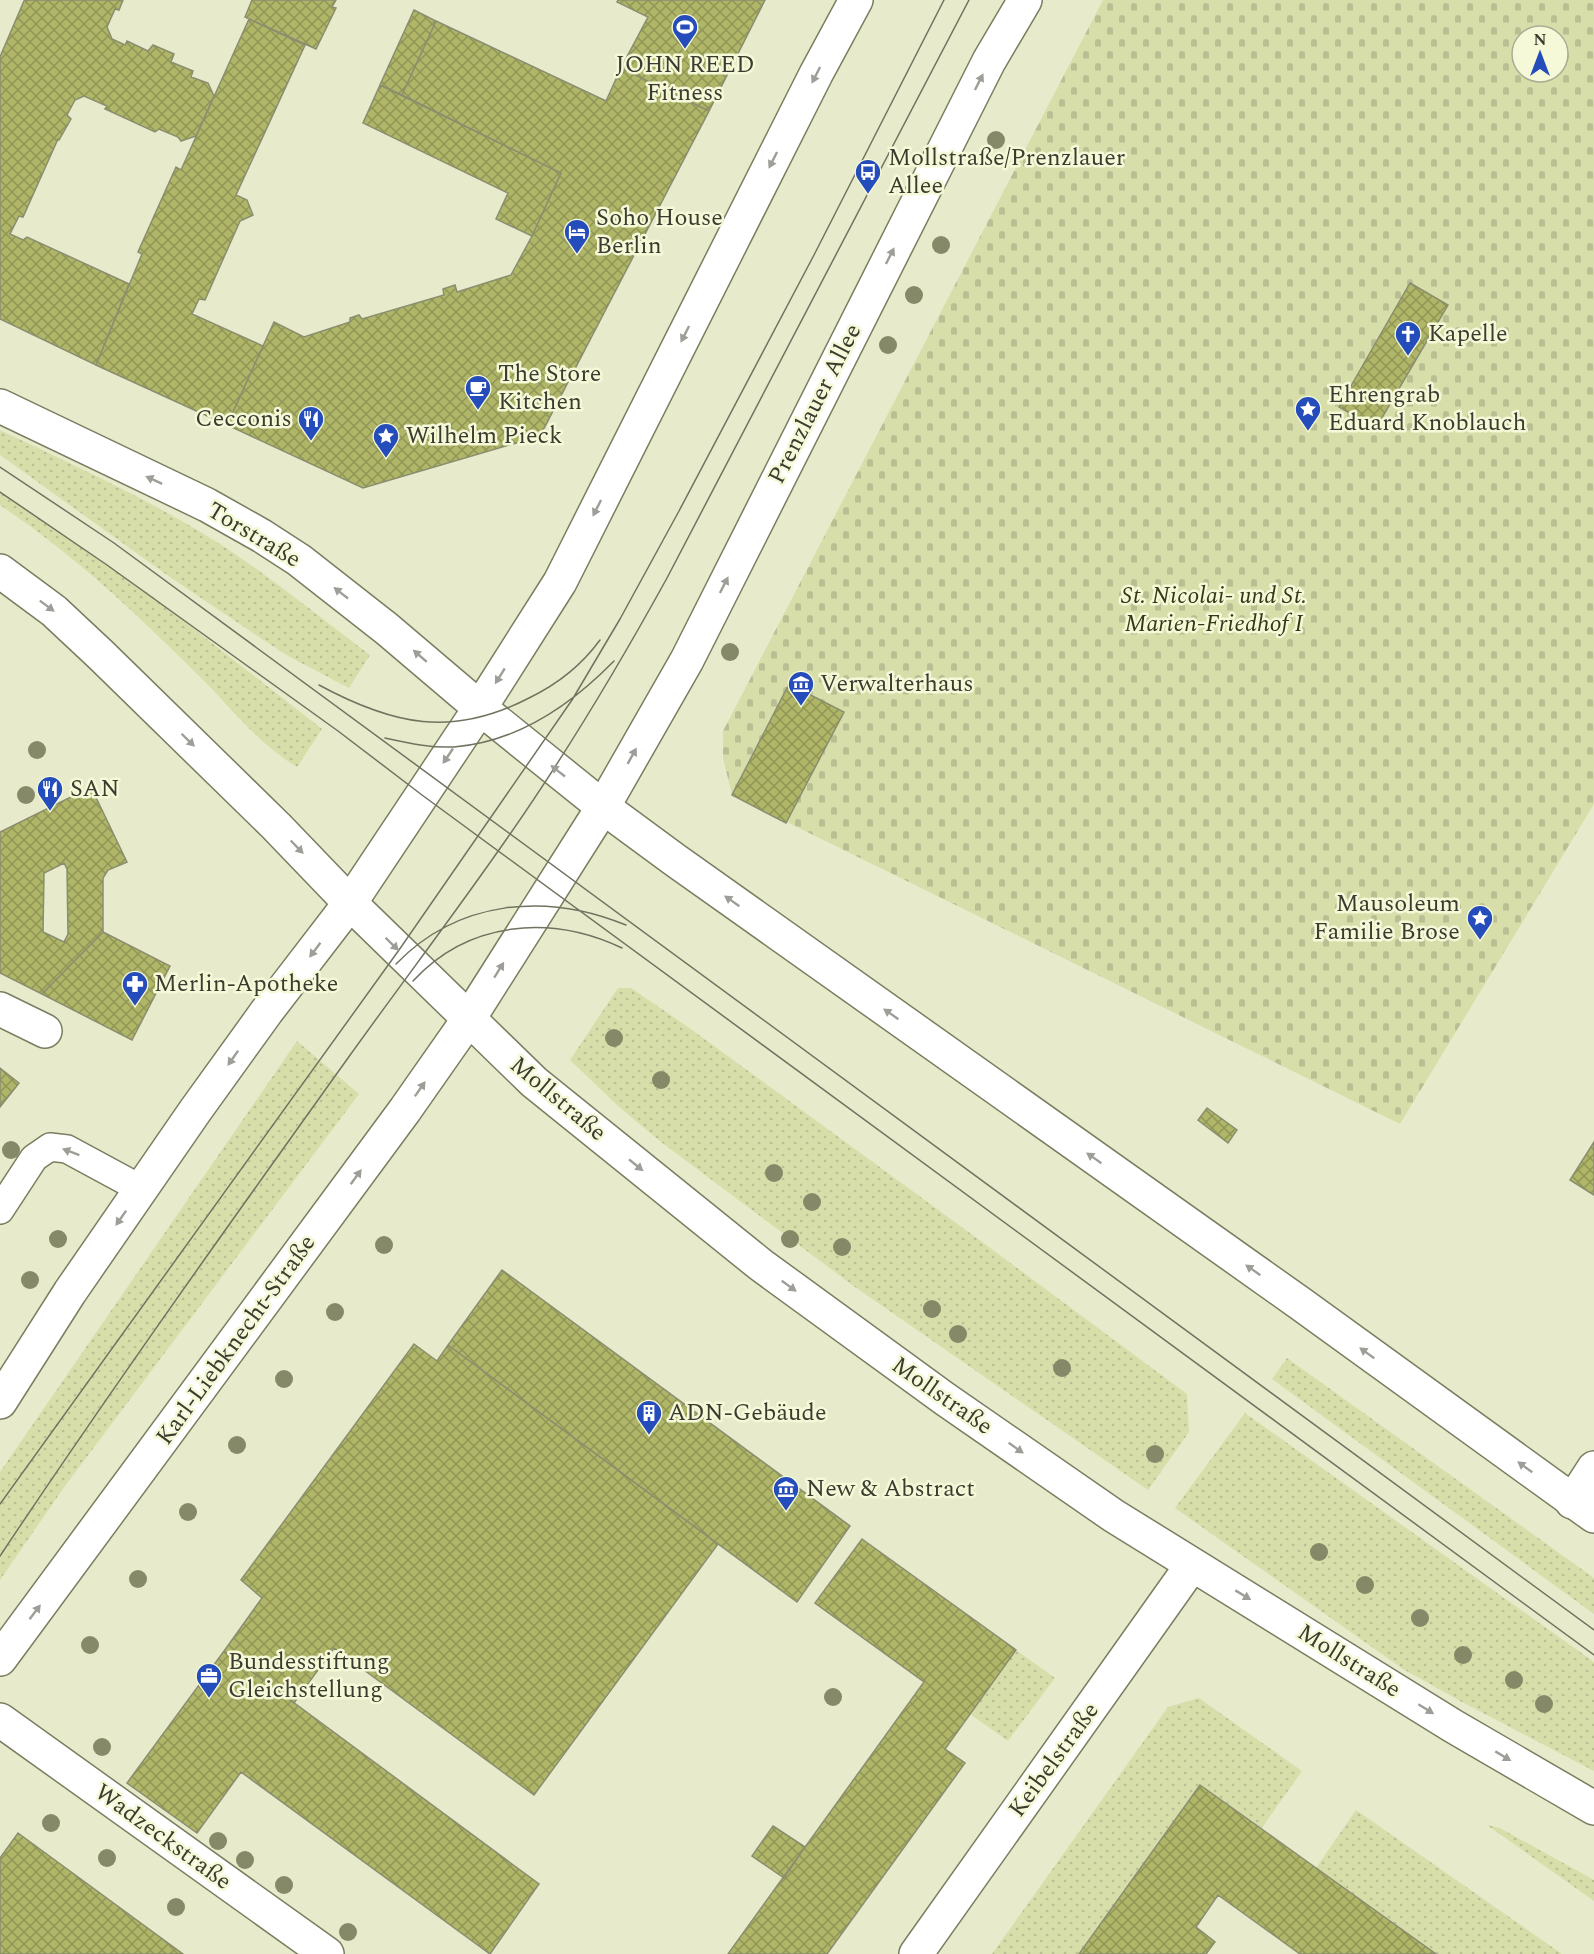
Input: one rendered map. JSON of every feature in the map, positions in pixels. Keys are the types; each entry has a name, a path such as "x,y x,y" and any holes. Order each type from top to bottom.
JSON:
{"main road":[{"path":"0,1402 70,1292 141,1190 267,1011 350,903 480,708 560,582 816,74 856,0"},
{"name":"Prenzlauer Allee","path":"468,1020 603,807 687,660 989,61 1025,0"},
{"name":"Torstraße","path":"0,406 207,505 262,536 298,560 387,628 480,708"},
{"path":"0,571 54,611 101,655 262,812 350,903"},
{"path":"480,708 603,807 910,1028 1301,1304 1583,1509 1594,1468"},
{"name":"Mollstraße","path":"350,903 468,1020 547,1093 761,1265 973,1419 1114,1516 1453,1726 1594,1808"},
{"path":"0,1009 45,1031"},
{"name":"Karl-Liebknecht-Straße","path":"0,1659 386,1137 468,1020"},
{"name":"Keibelstraße","path":"916,1954 1192,1565"},
{"name":"Wadzeckstraße","path":"0,1720 327,1954"}],"lane":[{"path":"0,1210 34,1158 50,1146 67,1149 141,1190"}],"green space":[{"name":"St. Nicolai- und St. Marien-Friedhof I","path":"1103,0 1594,0 1594,804 1400,1124 732,795 723,758 723,731"},
{"path":"0,430 101,478 175,517 265,575 370,655 349,688 288,656 253,633 170,577 0,455"},
{"path":"0,491 148,593 322,729 297,767 257,736 174,651 103,585 0,505"},
{"path":"618,988 631,988 688,1027 1187,1394 1189,1432 1148,1490 855,1287 661,1142 618,1106 570,1060"},
{"path":"297,1041 359,1094 65,1486 0,1580 0,1472"},
{"path":"1287,1358 1594,1578 1594,1614 1272,1379"},
{"path":"1245,1413 1594,1662 1594,1771 1403,1669 1175,1508"},
{"path":"1016,1650 1055,1678 1008,1741 970,1714"},
{"path":"1199,1698 1302,1771 1261,1829 1200,1785 1079,1954 992,1954 1168,1707"},
{"path":"1356,1810 1562,1954 1436,1954 1316,1868"},
{"path":"1487,1825 1500,1828 1594,1880 1594,1901"}],"building":[{"path":"123,0 119,10 115,9 107,27 112,39 125,45 127,41 148,51 153,45 174,54 171,62 193,71 191,77 208,83 214,96 196,136 181,141 178,137 159,129 155,132 105,109 107,106 84,96 75,100 67,115 71,119 58,139 23,217 19,216 10,234 23,240 27,237 129,284 96,365 0,319 0,57 24,1"},
{"path":"252,0 336,0 332,7 336,8 316,49 245,17"},
{"name":"JOHN REED Fitness","path":"618,0 765,0 709,111 621,68 648,17 617,2"},
{"path":"414,10 436,21 402,95 380,85"},
{"path":"249,19 305,45 236,195 247,200 253,215 240,221 205,300 199,299 192,314 263,346 227,425 96,365 142,254 138,252 176,167 181,170"},
{"name":"Soho House Berlin","path":"436,21 606,101 621,68 709,111 540,436 363,488 227,425 274,322 304,337 350,322 350,318 359,315 362,319 444,295 443,289 455,285 457,292 511,275 561,173 402,95"},
{"path":"380,85 561,173 532,236 496,219 508,193 363,123"},
{"name":"Kapelle","path":"1410,283 1448,305 1376,428 1339,407"},
{"name":"Verwalterhaus","path":"789,684 844,712 786,823 732,795"},
{"path":"91,787 127,862 108,870 103,878 103,932 42,994 0,973 0,832","holes":["64,863 67,869 68,934 64,942 43,932 44,873"]},
{"path":"103,932 170,966 132,1040 42,994"},
{"path":"0,1068 19,1083 0,1107"},
{"path":"1207,1108 1237,1130 1228,1143 1198,1120"},
{"path":"1594,1142 1594,1195 1570,1180"},
{"name":"ADN-Gebäude","path":"502,1270 850,1526 797,1602 448,1345"},
{"path":"414,1344 437,1361 448,1345 718,1544 534,1795 334,1648 294,1703 224,1651 262,1598 241,1580"},
{"path":"862,1539 1016,1650 945,1749 965,1763 827,1954 728,1954 924,1682 815,1603"},
{"path":"224,1651 539,1884 490,1954 241,1772 197,1833 127,1783"},
{"path":"1200,1785 1436,1954 1300,1954 1218,1895 1196,1927 1215,1942 1206,1954 1079,1954"},
{"path":"773,1826 805,1847 784,1878 752,1856"},
{"path":"18,1833 183,1954 0,1954 0,1858"}],"tram line":[{"path":"0,1504 399,950 572,700 620,619 679,511 814,255 944,0"},
{"path":"0,1556 216,1244 488,865 571,742 667,578 969,0"},
{"path":"0,467 114,543 1594,1630"},
{"path":"0,492 107,565 338,731 1594,1655"},
{"path":"319,685 372,710 398,717 423,722 448,722 474,718 501,711 550,687 577,666 600,640"},
{"path":"385,738 419,745 445,747 477,744 500,738 542,719 580,692 614,661"},
{"path":"396,964 420,943 447,926 475,915 504,908 534,906 565,908 626,925"},
{"path":"413,981 435,961 459,946 484,935 511,929 567,930 595,937 622,948"}],"place":[{"name":"JOHN REED Fitness","path":"685,50"},
{"name":"Mollstraße/Prenzlauer Allee","path":"868,195"},
{"name":"Soho House Berlin","path":"577,255"},
{"name":"Kapelle","path":"1408,357"},
{"name":"The Store Kitchen","path":"478,411"},
{"name":"Ehrengrab Eduard Knoblauch","path":"1308,432"},
{"name":"Cecconis","path":"311,442"},
{"name":"Wilhelm Pieck","path":"386,459"},
{"name":"Verwalterhaus","path":"801,707"},
{"name":"SAN","path":"50,812"},
{"name":"Mausoleum Familie Brose","path":"1480,941"},
{"name":"Merlin-Apotheke","path":"135,1007"},
{"name":"ADN-Gebäude","path":"649,1436"},
{"name":"New & Abstract","path":"786,1512"},
{"name":"Bundesstiftung Gleichstellung","path":"209,1699"}]}
